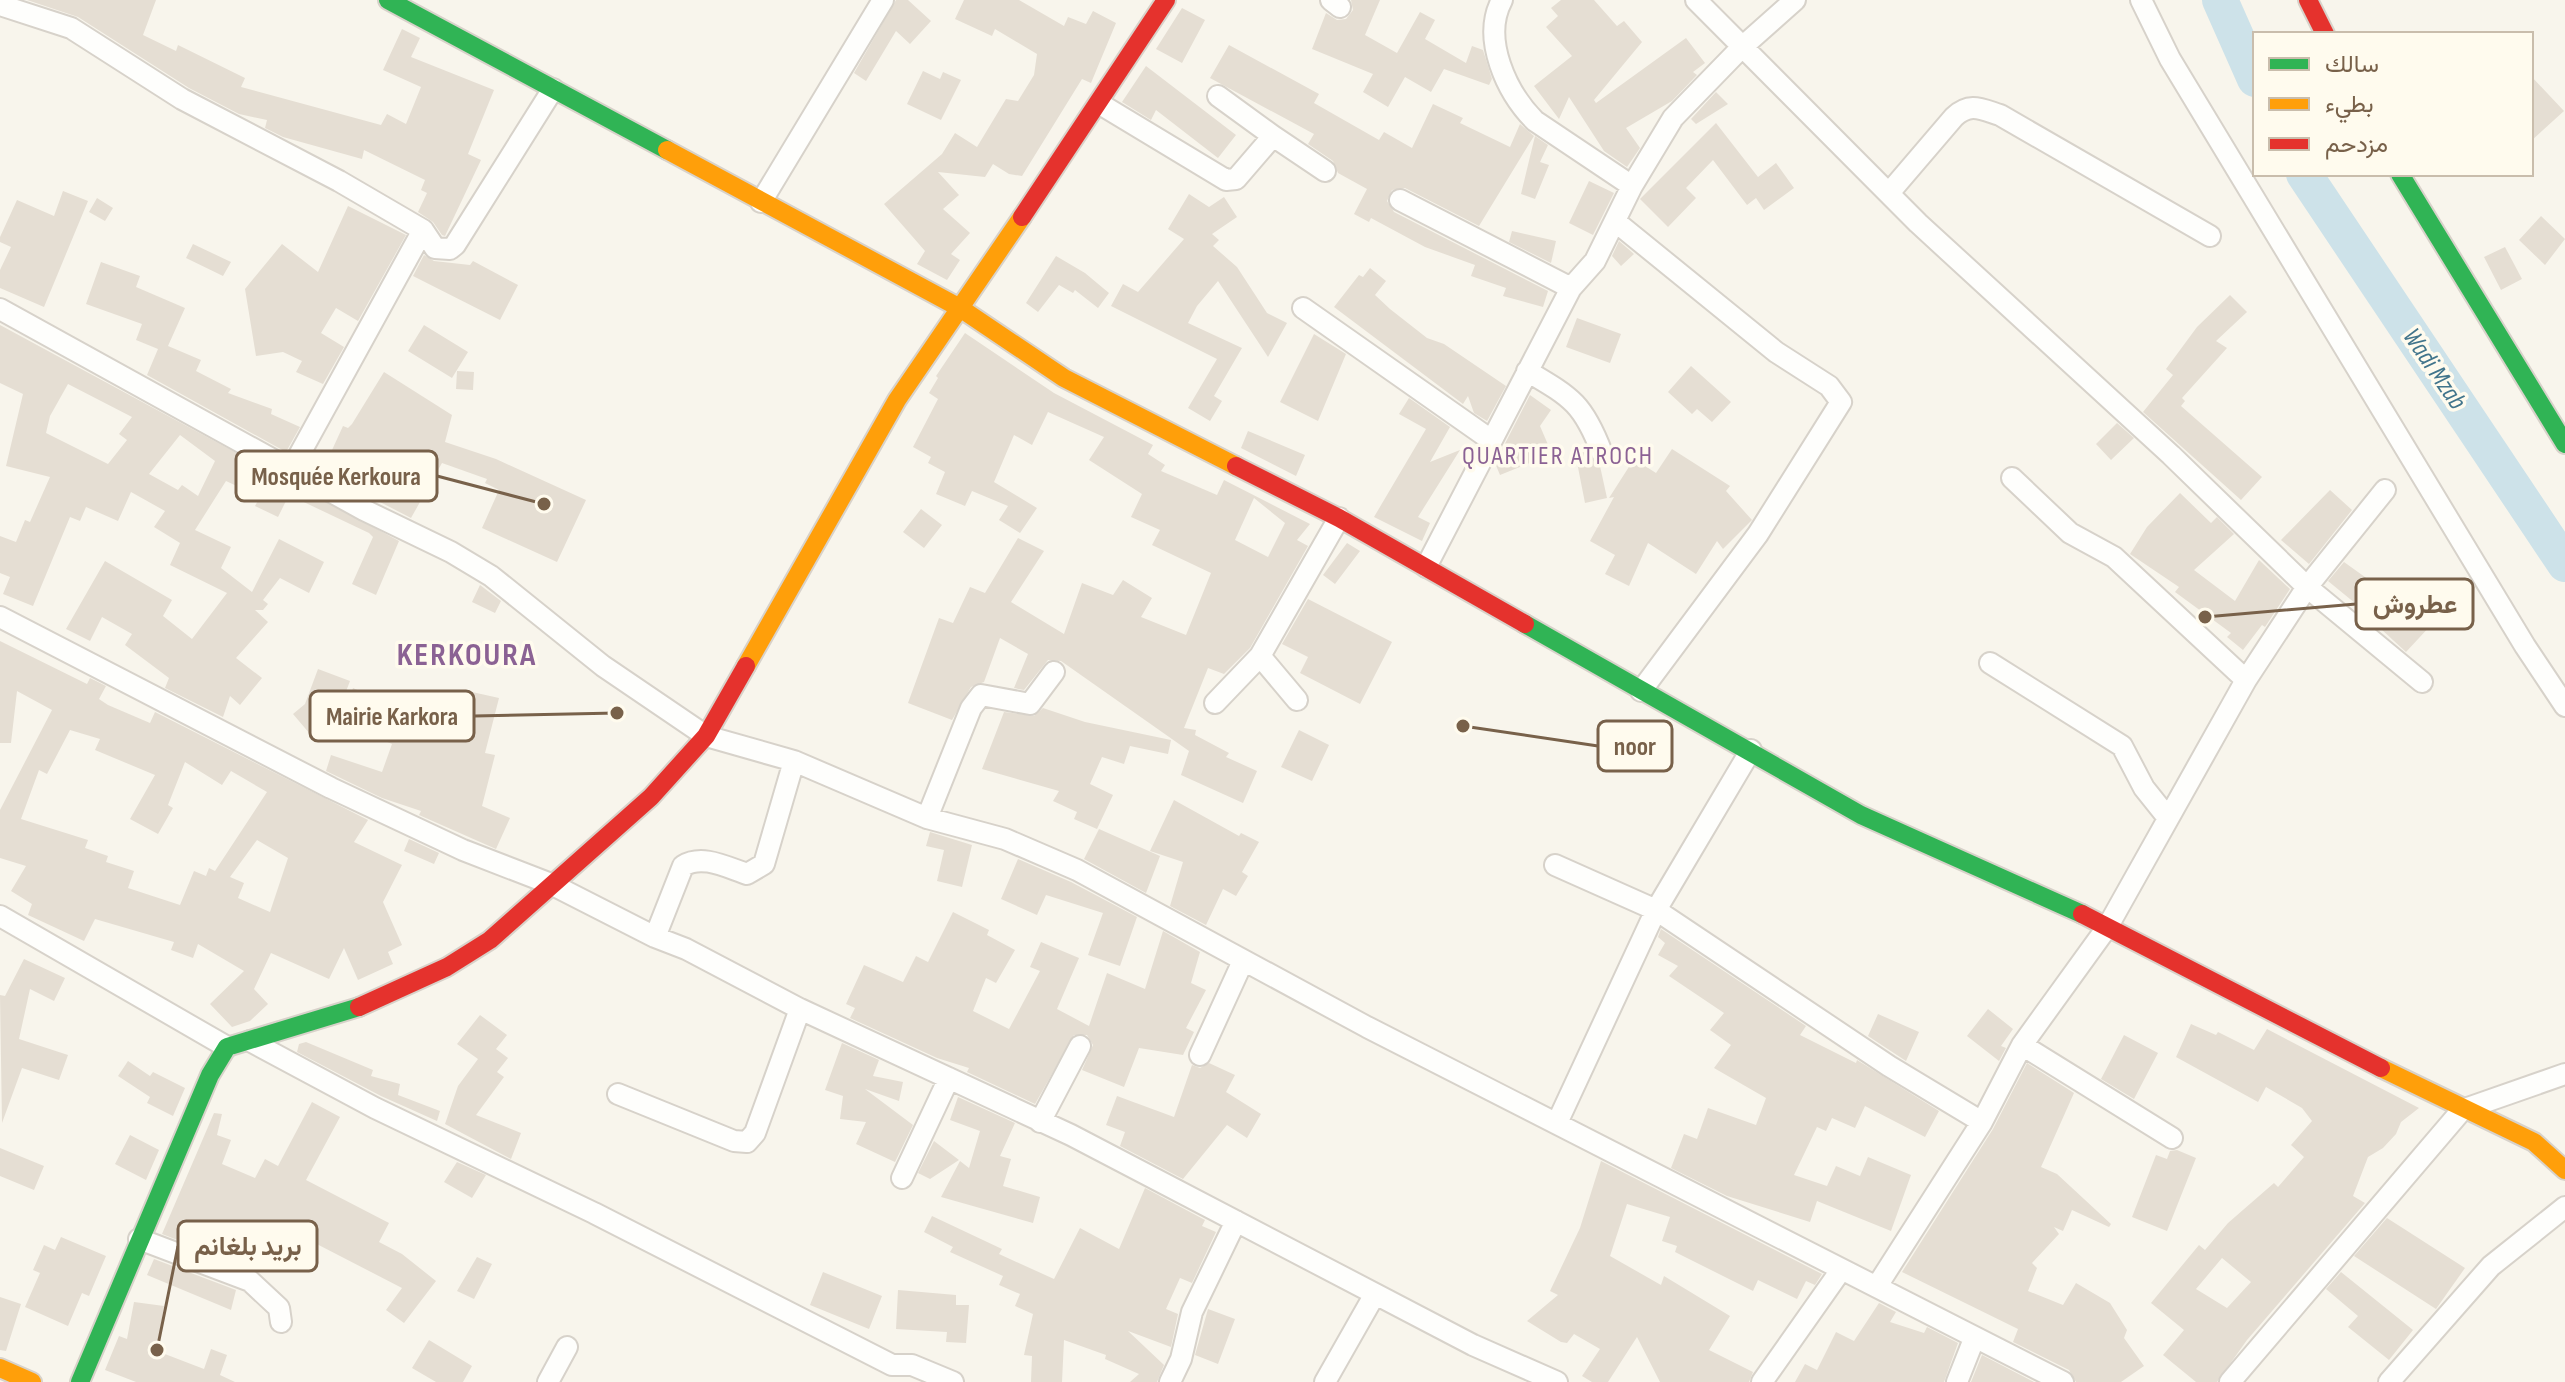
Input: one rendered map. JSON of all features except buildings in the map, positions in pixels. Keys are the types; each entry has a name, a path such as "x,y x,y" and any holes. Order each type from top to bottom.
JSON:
{"street":[{"path":"388,0 960,308 1064,378 1339,518 1861,815 2108,926 2462,1110 2534,1142 2565,1170"},
{"path":"761,202 883,0"},
{"path":"80,1382 210,1075 227,1047 365,1005 447,967 490,940 651,797 706,736 897,400 1100,104 1166,0"},
{"path":"1502,0 1497,9 1497,49 1505,81 1522,107 1546,128 1632,186"},
{"path":"1696,0 1889,193 2307,587 2422,682"},
{"path":"1426,567 1571,288 1595,261 1632,186 1673,118 1741,48 1795,0"},
{"path":"2141,0 2170,59 2525,646 2565,706"},
{"path":"2308,0 2324,32"},
{"path":"0,5 71,28 182,99 339,181 423,230 435,248 450,249 455,245 553,89"},
{"path":"1218,96 1325,171"},
{"path":"1100,104 1226,180 1236,179 1273,136"},
{"path":"1889,193 1954,117 1964,107 1975,107 2000,115 2210,236"},
{"path":"2401,176 2565,444"},
{"path":"1400,200 1571,288"},
{"path":"1616,222 1776,352 1829,386 1841,402 1758,534 1641,691"},
{"path":"292,468 423,230"},
{"path":"1303,308 1491,440"},
{"path":"0,309 491,576 580,649 706,736 794,761 927,818 1005,839 1077,870 1243,961 2063,1382"},
{"path":"1527,371 1576,401 1591,424 1602,453"},
{"path":"2012,478 2070,533 2114,557 2246,680"},
{"path":"1877,1286 1982,1122 2022,1045 2108,926 2246,680 2307,587 2385,490"},
{"path":"1215,703 1260,656 1339,518"},
{"path":"0,617 331,788 463,850 551,884 655,937 686,949 800,1009 1040,1122 1473,1345 1557,1382"},
{"path":"1260,656 1297,700"},
{"path":"1990,663 2122,746 2144,788 2168,818"},
{"path":"927,818 971,708 981,695 1030,704 1054,672"},
{"path":"1557,1123 1656,910 1751,750"},
{"path":"655,937 683,866 693,860 701,860 747,874 764,864 794,761"},
{"path":"1555,865 1656,910 1889,1066 1982,1122"},
{"path":"0,916 227,1047"},
{"path":"1200,1055 1243,961"},
{"path":"618,1094 734,1141 747,1142 755,1133 800,1009"},
{"path":"250,1041 375,1108 594,1213 892,1365 912,1365 953,1382"},
{"path":"2022,1045 2172,1138"},
{"path":"1040,1122 1080,1046"},
{"path":"2230,1382 2462,1110 2565,1074"},
{"path":"902,1178 949,1078"},
{"path":"2389,1382 2491,1266 2565,1207"},
{"path":"1170,1382 1181,1359 1192,1312 1236,1221"},
{"path":"139,1239 250,1281 279,1308 281,1322"},
{"path":"1762,1382 1841,1270"},
{"path":"1325,1382 1375,1294"},
{"path":"1957,1382 1974,1339"},
{"path":"548,1382 567,1347"},
{"path":"0,1368 32,1382"}],"waterway":[{"name":"Wadi Mzab","path":"2220,0 2253,74"},
{"name":"Wadi Mzab","path":"2305,176 2565,564"}],"traffic: fast":[{"path":"388,0 667,150"},
{"path":"2401,176 2565,444"},
{"path":"1525,624 1861,815 2082,914"},
{"path":"80,1382 210,1075 227,1047 359,1007"}],"traffic: slow":[{"path":"667,150 960,308 1064,378 1236,466"},
{"path":"746,666 897,400 1022,217"},
{"path":"2381,1068 2534,1142 2565,1170"},
{"path":"0,1368 32,1382"}],"traffic: jam":[{"path":"1022,217 1166,0"},
{"path":"2308,0 2324,32"},
{"path":"1236,466 1339,518 1525,624"},
{"path":"359,1007 447,967 490,940 651,797 706,736 746,666"},
{"path":"2082,914 2381,1068"}],"place":[{"name":"Mosquée Kerkoura","path":"544,504"},
{"name":"عطروش","path":"2205,617"},
{"name":"Mairie Karkora","path":"617,713"},
{"name":"noor","path":"1463,726"},
{"name":"بريد بلغانم","path":"157,1350"}],"district":[{"name":"QUARTIER ATROCH","path":"1558,456"},
{"name":"KERKOURA","path":"467,655"}]}
